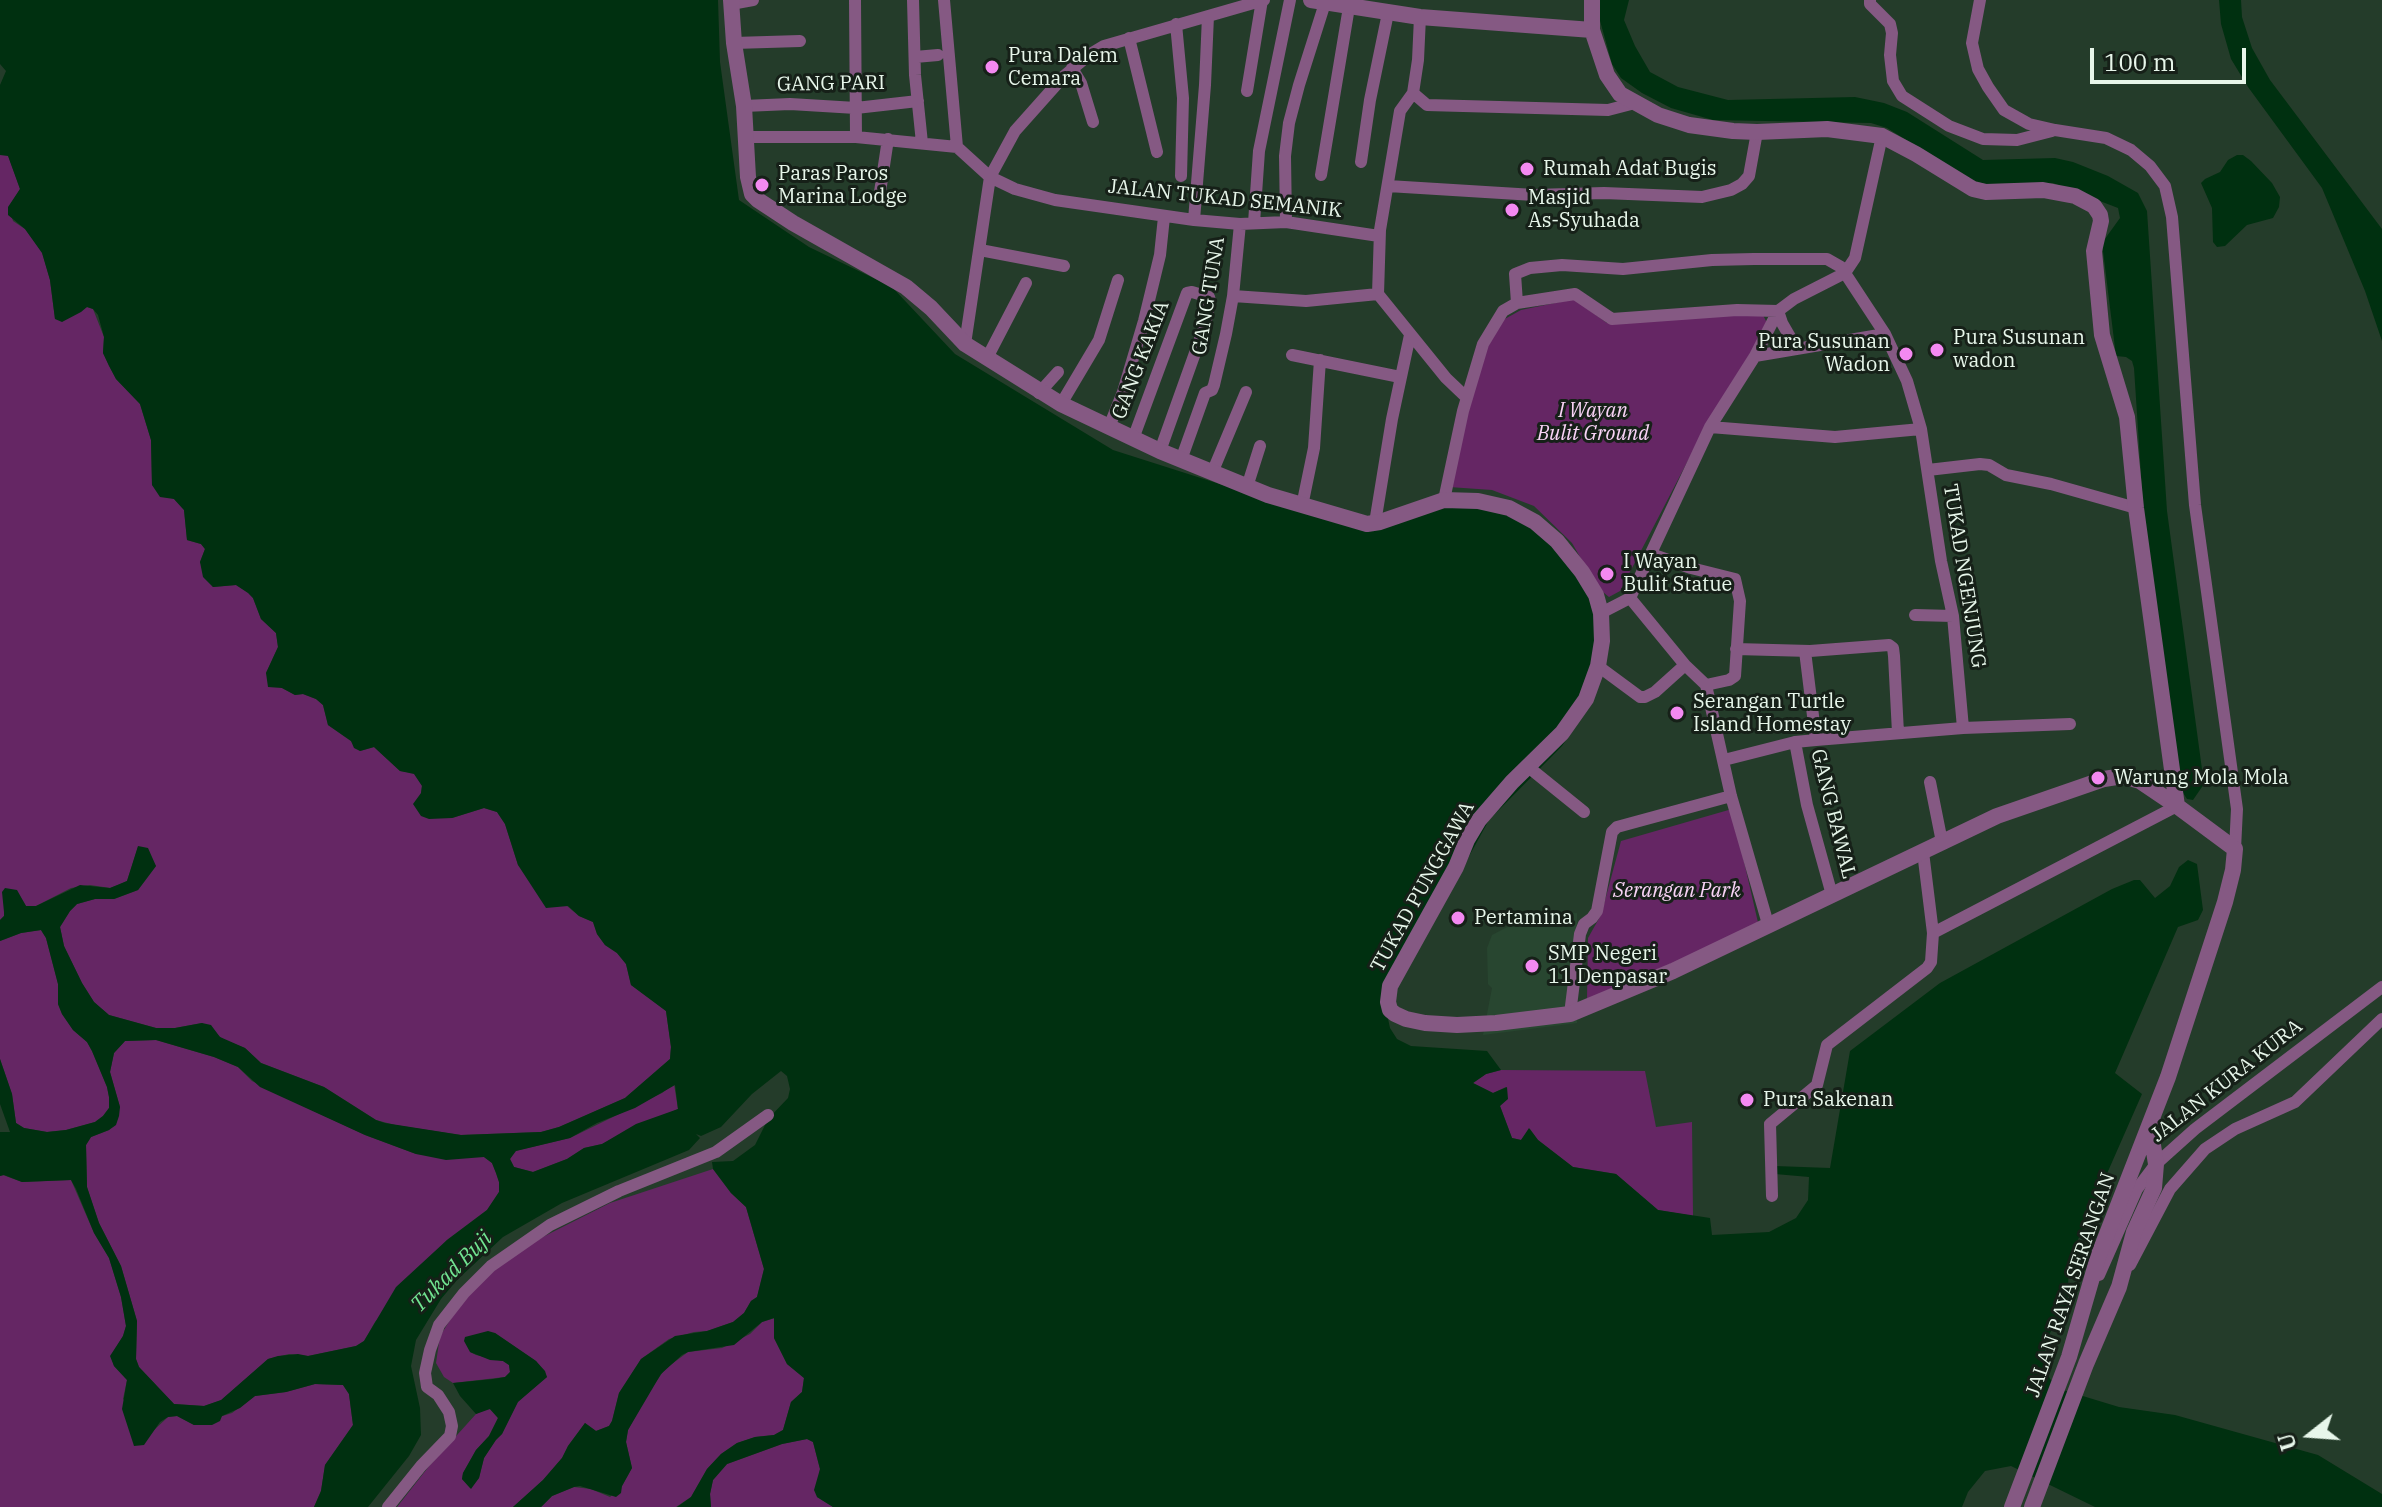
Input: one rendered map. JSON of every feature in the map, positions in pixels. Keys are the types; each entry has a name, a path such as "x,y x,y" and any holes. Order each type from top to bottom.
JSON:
{"street":[{"path":"731,2 753,0"},
{"path":"855,0 856,137"},
{"path":"913,0 922,143"},
{"path":"746,137 856,137 957,147 944,0"},
{"path":"965,344 990,177 1015,131 1072,68 1104,46 1263,0 1247,91"},
{"path":"1254,223 1259,151 1290,0"},
{"path":"1592,0 1592,30 1607,75 1620,94 1658,115 1689,125 1757,132 1827,129 1882,136 1973,189 1986,192 2043,190 2075,196 2094,206 2100,215 2094,251 2102,335 2127,417 2136,508 2177,806 1933,933"},
{"path":"1870,0 1870,4 1890,24 1893,81 1902,96 1949,126 1983,139 2017,140 2055,130"},
{"path":"1980,0 1972,43 1978,69 2004,110 2029,124 2106,138 2131,150 2150,166 2165,186 2172,217 2195,505 2237,809 2235,849"},
{"path":"1286,222 1285,156 1289,123 1318,1 1420,17 1592,30"},
{"name":"TUKAD PUNGGAWA","path":"731,2 752,194 804,229 906,287 965,344 1061,404 1133,439 1247,487 1358,522 1375,523 1444,500 1478,501 1509,508 1535,522 1557,541 1582,572 1596,595 1601,613 1602,641 1598,666 1586,699 1562,733 1527,766 1479,820 1390,986 1388,1002 1395,1014 1425,1023 1496,1023 1570,1014 1673,971 1997,816 2104,779 2115,777 2140,781 2235,849"},
{"path":"1321,175 1349,7"},
{"path":"1361,162 1388,13"},
{"path":"1194,220 1208,16"},
{"path":"1420,17 1413,93 1400,111 1379,236 1378,294 1446,378 1467,398"},
{"path":"1176,24 1183,98 1181,176"},
{"path":"1129,38 1157,152"},
{"path":"734,43 800,41"},
{"path":"915,57 938,55"},
{"path":"1072,68 1081,83 1093,122"},
{"path":"1413,93 1427,105 1608,110 1635,103"},
{"name":"GANG PARI","path":"744,106 790,104 856,108 918,101"},
{"path":"1388,186 1534,195 1604,193 1702,197 1731,190 1749,176 1757,132"},
{"path":"1601,613 1630,598 1710,427 1755,356 1778,311 1794,299 1845,273 1855,258 1882,136"},
{"path":"880,192 888,139"},
{"name":"JALAN TUKAD SEMANIK","path":"957,147 990,177 1015,189 1055,200 1164,217 1240,224 1286,222 1379,236"},
{"path":"1109,427 1144,321 1160,255 1164,217"},
{"name":"GANG TUNA","path":"1181,460 1205,393 1212,390 1214,385 1233,296 1240,224"},
{"path":"980,250 1064,266"},
{"path":"1517,303 1517,271 1562,265 1623,269 1712,260 1827,259 1835,261 1845,273"},
{"name":"TUKAD NGENJUNG","path":"1845,273 1885,334 1907,381 1921,429 1941,561 1953,616 1963,728"},
{"path":"1061,404 1099,340 1118,280"},
{"path":"987,358 1026,283"},
{"name":"GANG KAKIA","path":"1133,439 1189,292 1210,298 1205,325"},
{"path":"1233,296 1306,301 1378,294"},
{"path":"1444,500 1476,364 1490,330 1503,311 1517,303 1575,294 1612,319 1724,310 1778,311"},
{"path":"1778,311 1797,349"},
{"path":"1160,451 1205,325 1226,334"},
{"path":"1755,356 1885,334"},
{"path":"1375,523 1410,335"},
{"path":"1292,355 1400,377"},
{"path":"1302,506 1314,448 1320,360"},
{"path":"1039,393 1058,372"},
{"path":"1185,386 1205,393"},
{"path":"1212,473 1246,392"},
{"path":"1710,427 1825,437 1921,429"},
{"path":"1247,487 1260,446"},
{"path":"1928,470 1989,465 2006,475 2136,508"},
{"path":"1651,554 1735,579 1740,601 1736,671 1733,679 1706,685"},
{"path":"1630,598 1685,665 1706,685 1731,796 1768,924"},
{"path":"1915,615 1953,616"},
{"path":"1736,649 1805,651 1889,645 1893,648 1898,733"},
{"path":"1805,651 1816,740"},
{"path":"1598,666 1640,697 1645,697 1685,665"},
{"path":"1724,760 1795,742 1963,728 2070,724"},
{"name":"GANG BAWAL","path":"1795,742 1807,805 1832,895"},
{"path":"1527,766 1584,812"},
{"path":"1930,782 1942,842"},
{"path":"1570,1014 1580,934 1584,924 1597,911 1612,832 1628,823 1731,796"},
{"name":"JALAN RAYA SERANGAN","path":"2013,1505 2069,1357 2098,1257 2168,1077 2225,902 2235,849"},
{"path":"1772,1196 1770,1124 1817,1085 1827,1045 1931,962 1933,933 1923,852"},
{"name":"JALAN KURA KURA","path":"2082,1314 2137,1189 2156,1164 2195,1129 2382,987"},
{"name":"JALAN KURA KURA","path":"2119,1287 2170,1189 2205,1149 2235,1129 2295,1102 2380,1023"},
{"name":"JALAN RAYA SERANGAN","path":"2032,1507 2119,1287 2134,1232 2154,1188 2156,1164 2152,1139 2168,1077"},
{"path":"388,1507 450,1436 452,1426 449,1412 438,1395 427,1387 425,1373 439,1325 464,1293 502,1257 550,1225 619,1191 716,1152 768,1115"}],"shaded area":[{"name":"SMP Negeri 11 Denpasar","path":"1577,913 1577,1023 1483,1035 1492,988 1488,984 1487,948 1492,935 1513,924 1536,923 1545,914"}],"green space":[{"path":"0,155 8,155 20,189 9,207 13,221 25,229 42,252 50,280 55,319 87,307 93,309 104,337 103,353 116,379 140,404 151,440 152,485 174,499 184,510 187,540 201,544 205,549 200,562 213,587 236,585 249,593 261,619 276,633 278,647 266,673 295,695 303,694 316,699 323,705 328,725 360,751 374,747 400,771 414,773 422,785 421,793 452,818 484,808 497,812 505,824 518,865 579,916 593,922 605,945 626,964 631,985 666,1011 670,1059 625,1098 541,1132 461,1135 395,1125 376,1120 324,1087 261,1063 245,1048 224,1040 202,1023 156,1028 109,1015 94,1002 82,983 64,946 60,927 77,904 95,899 114,899 138,890 156,866 138,847 127,881 110,888 90,885 71,888 36,906 26,906 16,890 0,920"},
{"name":"I Wayan Bulit Ground","path":"1574,299 1607,323 1758,313 1763,315 1767,326 1707,424 1620,591 1609,597 1598,588 1572,543 1534,506 1492,490 1449,487 1473,391 1487,348 1503,320 1521,310"},
{"name":"Serangan Park","path":"1732,809 1759,927 1587,999 1588,938 1601,915 1621,841"},
{"path":"41,930 58,984 58,1004 62,1014 73,1030 87,1042 109,1097 109,1108 95,1122 47,1132 24,1128 16,1123 12,1094 0,1059 0,941"},
{"path":"156,1040 238,1067 252,1081 299,1104 365,1135 416,1154 484,1157 492,1163 499,1192 487,1210 447,1240 375,1322 364,1341 356,1346 308,1356 289,1354 268,1359 222,1400 204,1406 174,1404 139,1367 136,1359 137,1321 121,1266 99,1223 87,1187 86,1145 91,1137 109,1130 120,1107 110,1072 114,1053 125,1041"},
{"path":"1501,1070 1645,1071 1656,1127 1692,1122 1693,1216 1658,1210 1616,1174 1573,1167 1538,1140 1530,1129 1521,1140 1512,1138 1500,1106 1506,1087 1493,1093 1473,1083 1486,1074"},
{"path":"674,1084 678,1109 602,1144 584,1148 567,1159 533,1172 514,1167 510,1159 515,1151 570,1138 662,1093"},
{"path":"713,1169 746,1207 764,1269 757,1297 744,1313 733,1322 669,1339 641,1359 619,1393 609,1426 596,1431 585,1423 562,1458 513,1507 397,1507 476,1414 489,1408 498,1418 463,1473 462,1479 470,1488 479,1478 484,1458 502,1434 518,1401 547,1377 536,1361 495,1333 470,1352 509,1365 510,1372 505,1377 453,1383 444,1377 436,1363 440,1336 466,1295 519,1249 610,1203"},
{"path":"0,1176 22,1182 71,1180 94,1233 109,1258 121,1297 126,1326 111,1356 114,1366 127,1380 123,1399 154,1430 168,1417 177,1416 194,1425 232,1413 255,1396 315,1384 343,1385 349,1394 353,1425 325,1465 321,1491 314,1507 0,1507"},
{"path":"775,1318 774,1338 787,1364 804,1378 802,1392 791,1402 783,1430 737,1443 721,1454 707,1469 691,1497 676,1507 541,1507 552,1496 574,1487 591,1489 610,1497 622,1486 632,1468 626,1442 628,1430 665,1369 688,1352 722,1348 750,1334 762,1322"},
{"path":"807,1439 813,1442 820,1469 817,1497 833,1507 711,1507 713,1480 727,1464 782,1444"}],"water":[{"name":"Tukad Buji","path":"0,0 718,0 720,62 739,200 809,247 892,287 955,354 1113,450 1367,531 1435,506 1477,506 1528,518 1584,584 1605,634 1586,711 1562,746 1489,820 1402,978 1398,975 1387,1014 1390,1028 1397,1039 1411,1046 1487,1051 1501,1070 1486,1074 1473,1083 1493,1093 1507,1087 1508,1099 1500,1106 1512,1138 1521,1140 1529,1128 1538,1140 1573,1167 1616,1174 1658,1210 1710,1218 1712,1235 1769,1232 1796,1218 1808,1200 1809,1177 1775,1174 1775,1166 1830,1168 1850,1051 1940,983 2112,889 2140,880 2155,898 2170,886 2179,867 2188,860 2197,864 2203,910 2198,920 2178,927 2115,1073 2142,1094 2069,1260 2067,1317 2055,1323 2045,1343 2045,1364 2050,1379 2063,1390 2119,1407 2175,1415 2318,1455 2382,1494 2382,1507 2095,1507 2011,1466 1985,1471 1968,1492 1962,1507 833,1507 817,1497 814,1490 820,1469 813,1442 807,1439 782,1444 727,1464 713,1480 711,1507 677,1507 691,1497 707,1469 721,1454 737,1443 783,1430 791,1402 802,1392 804,1378 787,1364 774,1338 774,1318 762,1322 734,1345 688,1352 661,1374 628,1430 626,1442 632,1468 621,1493 616,1497 580,1486 552,1496 541,1507 513,1507 562,1458 585,1423 596,1431 609,1426 619,1393 641,1359 675,1336 707,1331 733,1322 757,1297 764,1269 746,1207 731,1193 713,1169 712,1162 733,1161 755,1145 768,1119 788,1098 790,1089 787,1076 781,1071 752,1094 721,1127 701,1136 696,1134 700,1138 689,1150 562,1203 503,1237 457,1280 441,1299 416,1340 411,1366 420,1408 421,1435 409,1456 368,1507 314,1507 321,1491 325,1465 353,1425 349,1394 343,1385 315,1384 255,1396 212,1425 194,1425 177,1416 168,1417 160,1422 144,1445 134,1446 122,1409 127,1380 114,1366 110,1356 126,1326 121,1297 109,1258 94,1233 76,1189 71,1180 22,1182 0,1176 0,1132 10,1132 0,1104 0,1059 12,1094 16,1123 24,1128 47,1132 66,1130 95,1122 109,1108 107,1087 92,1051 73,1030 58,1004 58,984 41,930 0,941 0,920 4,916 2,892 5,888 17,890 26,906 36,906 80,885 110,888 127,881 138,846 148,848 156,866 138,890 114,899 95,899 77,904 60,927 64,946 94,1002 109,1015 156,1028 202,1023 211,1025 220,1037 245,1048 261,1063 324,1087 385,1123 461,1135 541,1132 625,1098 670,1059 671,1047 666,1011 631,985 626,964 605,945 593,922 579,916 568,906 546,908 518,865 505,824 497,812 484,808 452,818 429,819 421,816 413,804 422,786 414,774 400,771 374,747 360,751 354,748 351,741 328,725 323,705 316,699 303,694 295,695 282,688 268,687 266,673 278,647 276,633 261,619 248,593 236,585 213,587 203,577 200,562 205,549 201,544 187,540 184,510 174,499 160,497 152,485 151,440 140,404 116,379 109,366 103,353 104,337 98,315 87,307 62,322 55,319 50,280 42,253 25,229 8,215 8,207 20,189 8,156 0,155 0,85 6,71 0,64","holes":["156,1040 238,1067 260,1087 365,1135 416,1154 446,1160 484,1157 492,1163 499,1192 487,1210 447,1240 396,1287 364,1341 356,1346 308,1356 298,1354 268,1359 221,1400 204,1406 174,1404 139,1367 136,1359 137,1321 121,1266 99,1223 87,1187 86,1145 91,1137 116,1125 119,1116 120,1107 110,1072 114,1053 125,1041","675,1085 678,1109 636,1124 602,1144 584,1148 567,1159 533,1172 514,1167 510,1159 516,1151 570,1138 635,1108"]},
{"path":"1600,0 1629,0 1624,20 1635,46 1650,72 1678,87 1728,100 1855,97 1884,103 1907,112 1983,160 2055,158 2108,176 2138,193 2147,211 2167,511 2204,784 2193,800 2187,799 2176,782 2144,521 2134,368 2132,361 2126,357 2116,356 2102,243 2120,218 2118,208 2053,183 1985,184 1969,179 1887,128 1871,123 1713,120 1671,108 1621,78 1612,64 1597,10"},
{"path":"2219,0 2241,0 2242,17 2252,48 2270,80 2382,229 2382,341 2365,291 2322,188 2231,59 2221,24"},
{"path":"2237,155 2251,161 2272,183 2280,197 2279,207 2273,218 2247,225 2225,246 2217,247 2213,242 2212,208 2201,183 2220,172 2228,160"},
{"path":"488,1331 536,1361 547,1377 518,1402 502,1434 484,1458 479,1478 471,1489 462,1479 463,1473 498,1418 490,1409 476,1414 453,1383 505,1377 510,1372 509,1365 503,1361 490,1360 470,1352 464,1341 465,1337"}],"place":[{"name":"Pura Dalem Cemara","path":"992,67"},
{"name":"Rumah Adat Bugis","path":"1527,169"},
{"name":"Paras Paros Marina Lodge","path":"762,185"},
{"name":"Masjid As-Syuhada","path":"1512,210"},
{"name":"Pura Susunan wadon","path":"1937,350"},
{"name":"Pura Susunan Wadon","path":"1906,354"},
{"name":"I Wayan Bulit Statue","path":"1607,574"},
{"name":"Serangan Turtle Island Homestay","path":"1677,713"},
{"name":"Warung Mola Mola","path":"2098,778"},
{"name":"Pertamina","path":"1458,918"},
{"name":"SMP Negeri 11 Denpasar","path":"1532,966"},
{"name":"Pura Sakenan","path":"1747,1100"}]}
